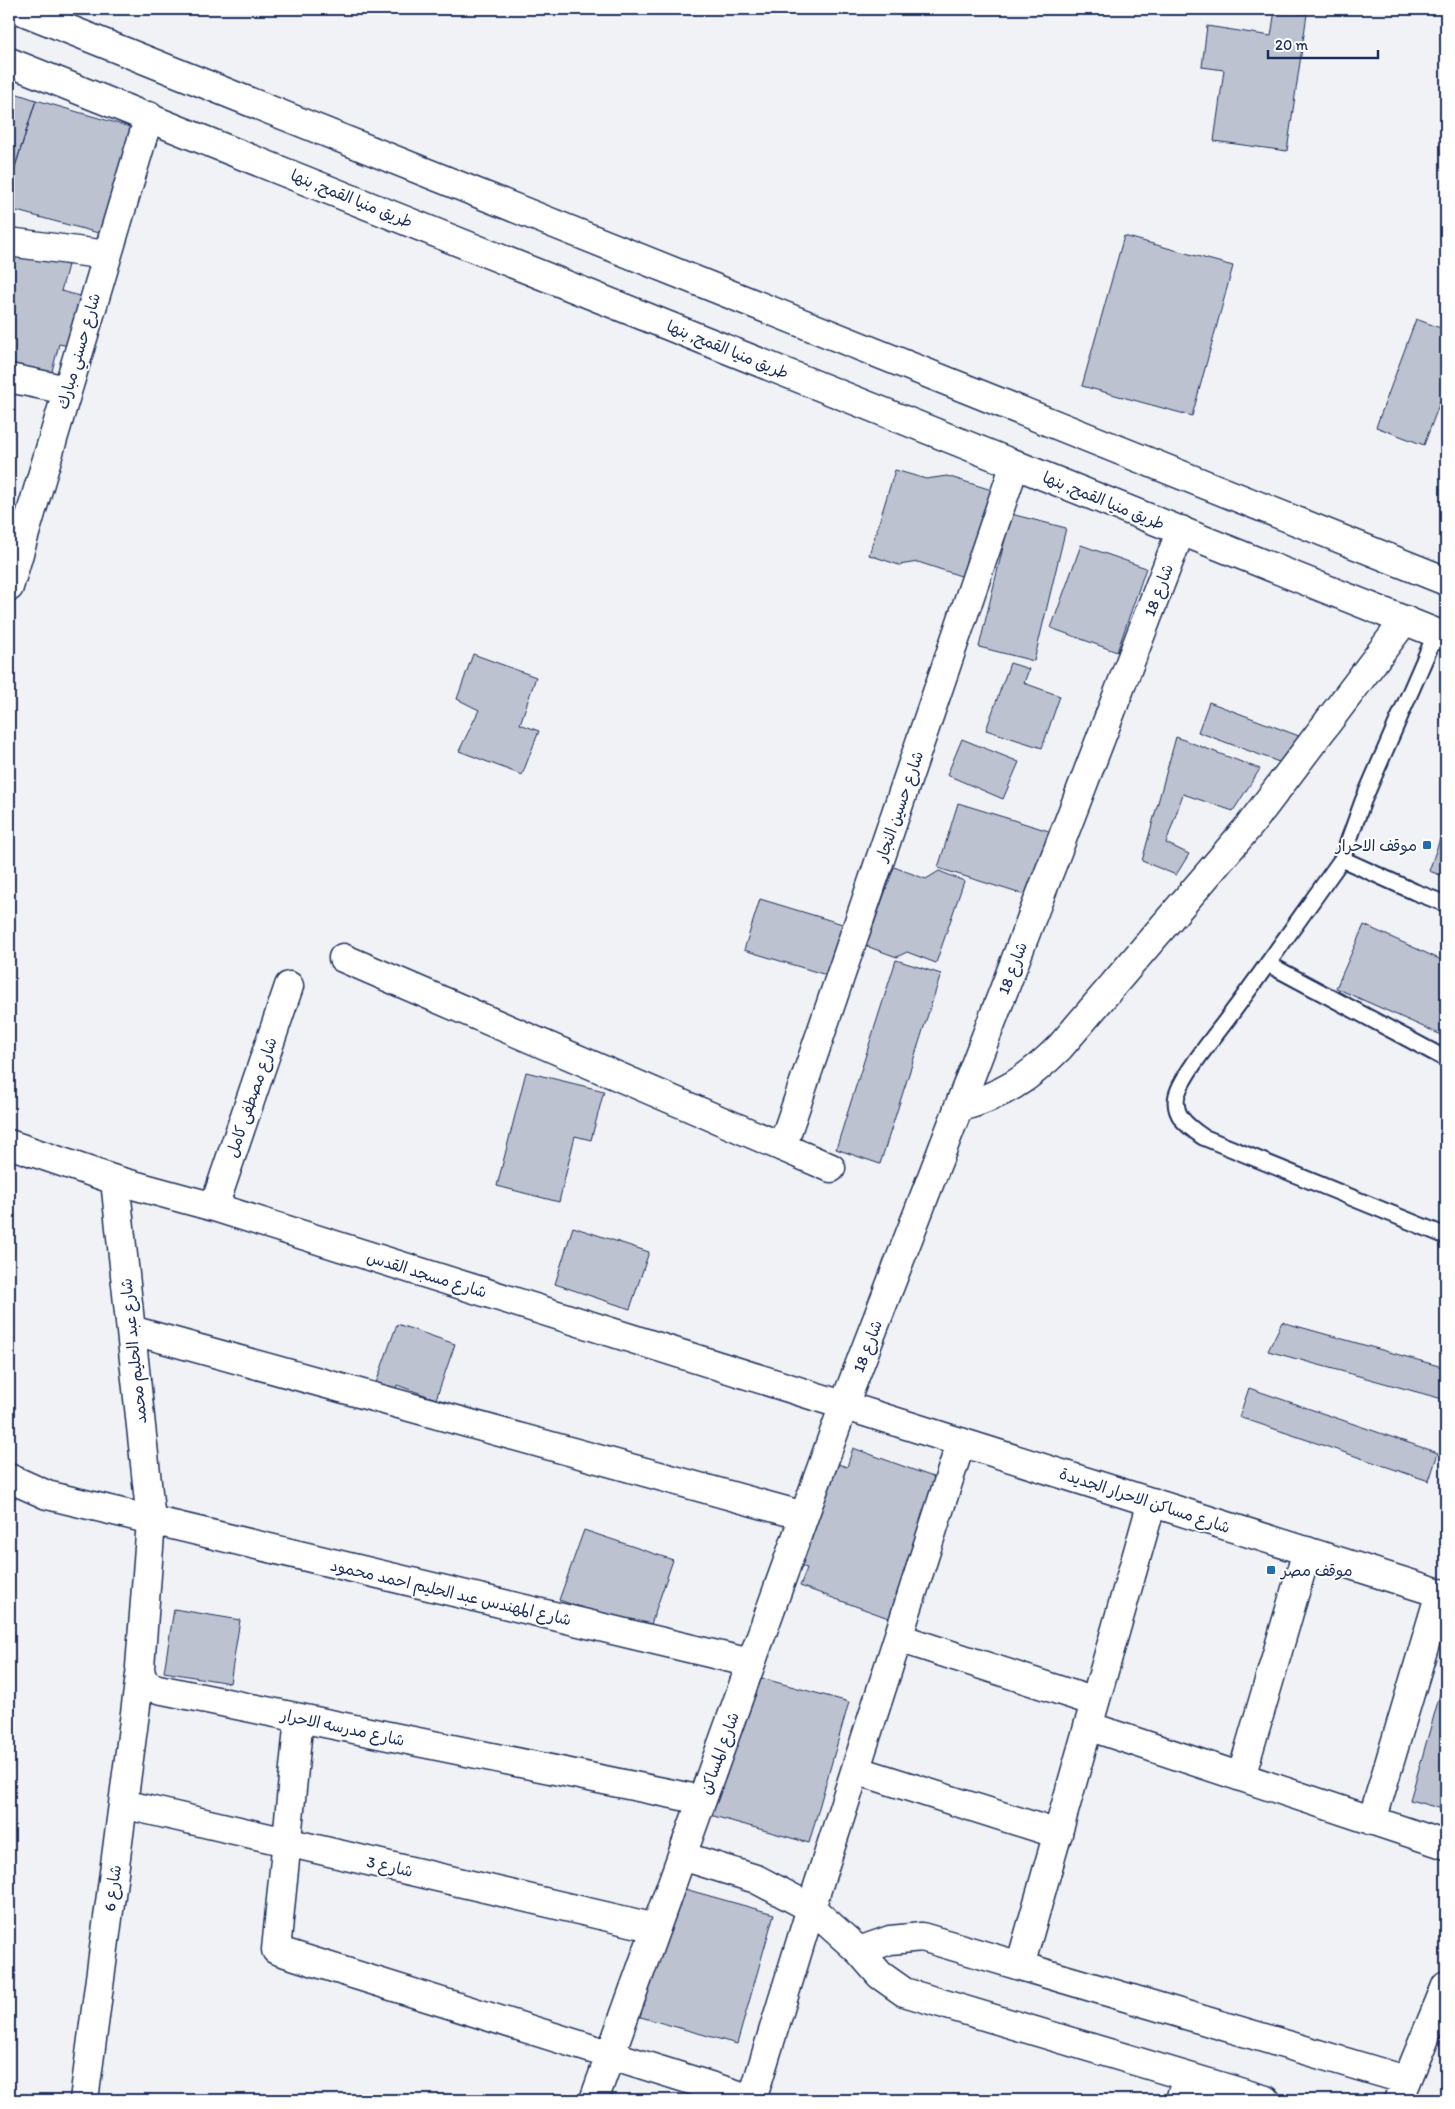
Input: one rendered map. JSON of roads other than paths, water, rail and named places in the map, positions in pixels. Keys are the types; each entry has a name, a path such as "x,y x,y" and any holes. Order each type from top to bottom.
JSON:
{"main road":[{"path":"18,9 1446,581"},
{"name":"طريق منيا القمح, بنها","path":"9,62 149,116 1441,635"},
{"name":"شارع حسني مبارك","path":"9,587 149,116"},
{"path":"9,242 107,255"},
{"path":"9,378 67,390"},
{"name":"شارع حسين النجار","path":"782,1147 1015,464"},
{"name":"شارع 18","path":"844,1406 1181,530"},
{"path":"958,1108 988,1099 1014,1086 1039,1068 1060,1047 1250,825 1405,620"},
{"path":"343,958 831,1168"},
{"name":"شارع مصطفى كامل","path":"214,1207 289,986"},
{"name":"شارع مسجد القدس","path":"9,1144 115,1180 214,1207 844,1406"},
{"name":"شارع عبد الحليم محمد","path":"115,1180 151,1521"},
{"path":"131,1330 804,1516"},
{"name":"شارع مساكن الاحرار الجديدة","path":"844,1406 1443,1594"},
{"name":"شارع المساكن","path":"594,2100 844,1406"},
{"path":"299,1718 276,1950 753,2100 811,1908 961,1442"},
{"path":"9,1478 48,1496 151,1521 140,1675"},
{"path":"1020,1966 1152,1502"},
{"name":"شارع المهندس عبد الحليم احمد محمود","path":"151,1521 751,1663"},
{"path":"1241,1777 1306,1551"},
{"path":"1372,1821 1443,1594"},
{"path":"898,1638 1092,1714 1241,1777 1446,1845"},
{"name":"شارع مدرسه الاحرار","path":"140,1675 150,1687 702,1800"},
{"name":"شارع 6","path":"84,2100 140,1675"},
{"path":"856,1770 1058,1834"},
{"name":"شارع 3","path":"123,1804 656,1928"},
{"path":"682,1856 756,1880 811,1908 859,1951 880,1975 904,1992 1183,2088 1266,2100"},
{"path":"859,1951 890,1940 922,1937 1020,1966 1402,2090 1446,1986"}],"lane":[{"path":"1441,635 1363,801 1342,859 1268,964 1195,1062 1177,1096 1179,1116 1186,1126 1203,1137 1446,1236"},
{"path":"1342,859 1446,904"},
{"path":"1268,964 1446,1059"}],"place":[{"name":"موقف الاحرار","path":"1427,845"},
{"name":"موقف مصر","path":"1271,1570"}]}
